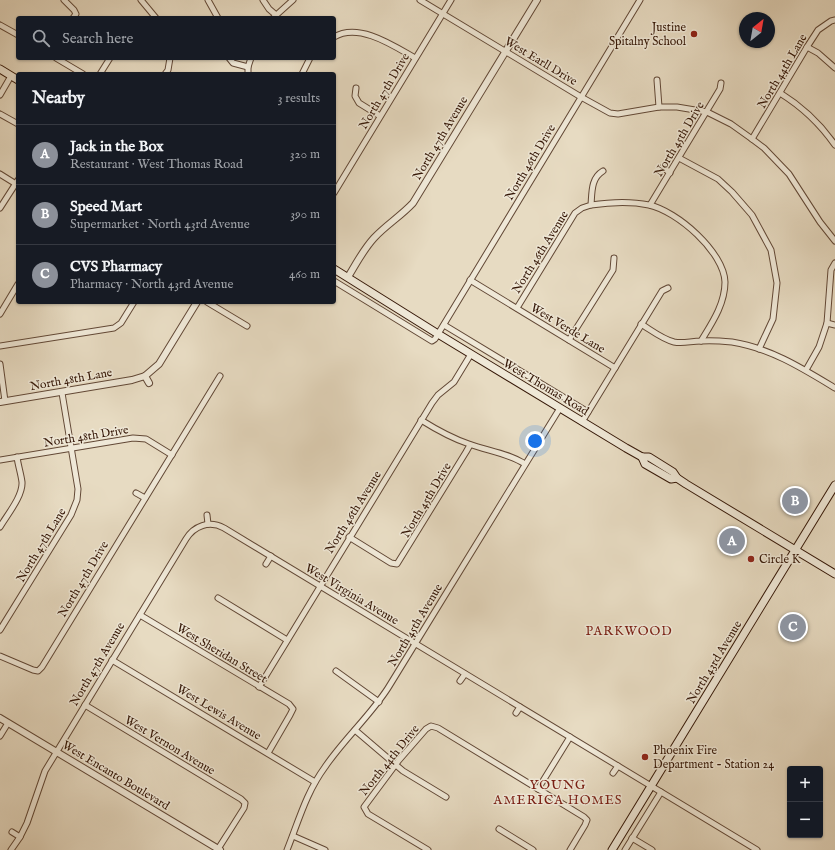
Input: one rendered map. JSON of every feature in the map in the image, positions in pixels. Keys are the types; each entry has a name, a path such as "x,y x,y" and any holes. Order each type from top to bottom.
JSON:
{"main road":[{"path":"0,69 16,79"},
{"name":"West Thomas Road","path":"336,270 582,422 642,457 649,458 661,464 673,472 677,478 835,574"},
{"name":"North 43rd Avenue","path":"612,850 835,485"}],"street":[{"path":"64,0 74,10 76,14 74,16"},
{"path":"141,0 154,16"},
{"path":"208,0 217,16"},
{"path":"263,0 275,16 293,0"},
{"name":"West Earll Drive","path":"420,0 610,113 618,114 659,107 677,107 707,112 731,124 772,156 789,174 820,222 835,240"},
{"name":"North 47th Drive","path":"336,189 451,0"},
{"name":"North 47th Avenue","path":"348,277 373,238 413,203 537,0"},
{"name":"North 46th Drive","path":"438,334 640,0"},
{"name":"North 44th Lane","path":"752,139 818,30 835,20"},
{"path":"0,24 16,34"},
{"path":"336,36 354,32 372,36 390,43 415,58"},
{"path":"807,47 818,53 835,68"},
{"path":"59,60 80,72"},
{"path":"101,72 109,60"},
{"path":"166,72 170,60"},
{"path":"231,60 233,63 248,67"},
{"path":"248,72 250,60"},
{"path":"303,72 309,60"},
{"path":"0,95 11,76"},
{"path":"657,80 659,107"},
{"name":"North 45th Drive","path":"650,205 707,112 720,89 721,82"},
{"path":"356,88 355,96 359,104 380,116"},
{"path":"780,93 791,100 817,123 835,145"},
{"path":"0,114 16,123"},
{"path":"679,158 718,179 732,192 752,215 771,250 777,283 773,319 759,349"},
{"path":"663,167 670,172"},
{"path":"603,171 598,174 593,183 591,205 621,202 650,205 672,215 693,229 709,247 722,266 725,282 722,300 715,318 700,341"},
{"path":"0,174 16,182"},
{"path":"0,208 16,184"},
{"name":"North 46th Avenue","path":"517,308 575,213 582,208 591,205"},
{"path":"569,340 613,270 614,258"},
{"path":"806,370 819,347 827,324 831,270 835,264"},
{"name":"West Verde Lane","path":"470,280 614,368"},
{"path":"336,282 432,340 435,339 438,334"},
{"path":"582,422 662,291 668,288"},
{"path":"0,314 16,290"},
{"path":"0,346 114,328 121,323 133,304"},
{"name":"North 48th Lane","path":"2,402 62,393 132,380 145,376 160,364 196,304"},
{"path":"209,304 247,326"},
{"path":"641,324 664,338 674,342 732,342 759,349 784,358 835,388"},
{"path":"827,324 835,325"},
{"name":"West Thomas Road","path":"444,325 588,412"},
{"name":"North 46th Avenue","path":"259,687 421,420 438,396 454,382 471,354"},
{"path":"0,364 2,402"},
{"path":"145,376 149,383"},
{"name":"North 47th Drive","path":"0,656 38,671 220,376"},
{"name":"North 47th Lane","path":"0,630 74,510 77,500 78,490 62,393"},
{"name":"North 45th Avenue","path":"287,850 305,801 315,782 330,759 379,702 560,408"},
{"path":"421,420 444,435 470,445 508,456 525,464"},
{"name":"North 48th Drive","path":"0,460 139,438 146,439 172,455"},
{"name":"North 45th Drive","path":"349,537 390,563 397,564 470,445"},
{"path":"0,527 21,490 22,483 17,457"},
{"path":"136,493 145,498"},
{"path":"207,515 208,524"},
{"name":"North 47th Avenue","path":"11,850 20,837 30,816 42,777 56,752 188,536 195,529 208,524"},
{"name":"West Virginia Avenue","path":"208,524 219,526 271,556 414,644 570,736 757,850"},
{"path":"266,564 271,556"},
{"path":"218,598 287,640"},
{"name":"West Sheridan Street","path":"140,615 289,704 292,709 290,715 268,753"},
{"name":"West Lewis Avenue","path":"112,660 315,782"},
{"path":"336,670 379,702"},
{"path":"460,681 465,674"},
{"name":"West Vernon Avenue","path":"85,706 241,799 245,803 244,808 219,850"},
{"path":"516,713 520,707"},
{"name":"West Encanto Boulevard","path":"0,718 219,850"},
{"path":"0,736 8,723"},
{"name":"North 44th Drive","path":"428,850 368,814 364,807 396,765 426,729 431,726 438,728 538,789"},
{"path":"355,730 403,771 446,797"},
{"path":"570,736 538,789 584,817 586,820 585,825 570,850"},
{"path":"614,773 618,766"},
{"path":"625,850 661,792"},
{"path":"499,829 533,850"},
{"path":"12,832 20,837"},
{"path":"293,836 325,850"},
{"path":"632,838 652,850"}],"place":[{"name":"Justine Spitalny School","path":"694,34"},
{"name":"Speed Mart","path":"795,501"},
{"name":"Jack in the Box","path":"732,541"},
{"name":"Circle K","path":"751,559"},
{"name":"CVS Pharmacy","path":"793,627"},
{"name":"Phoenix Fire Department - Station 24","path":"645,757"}],"district":[{"name":"PARKWOOD","path":"629,630"},
{"name":"YOUNG AMERICA HOMES","path":"558,792"}]}
